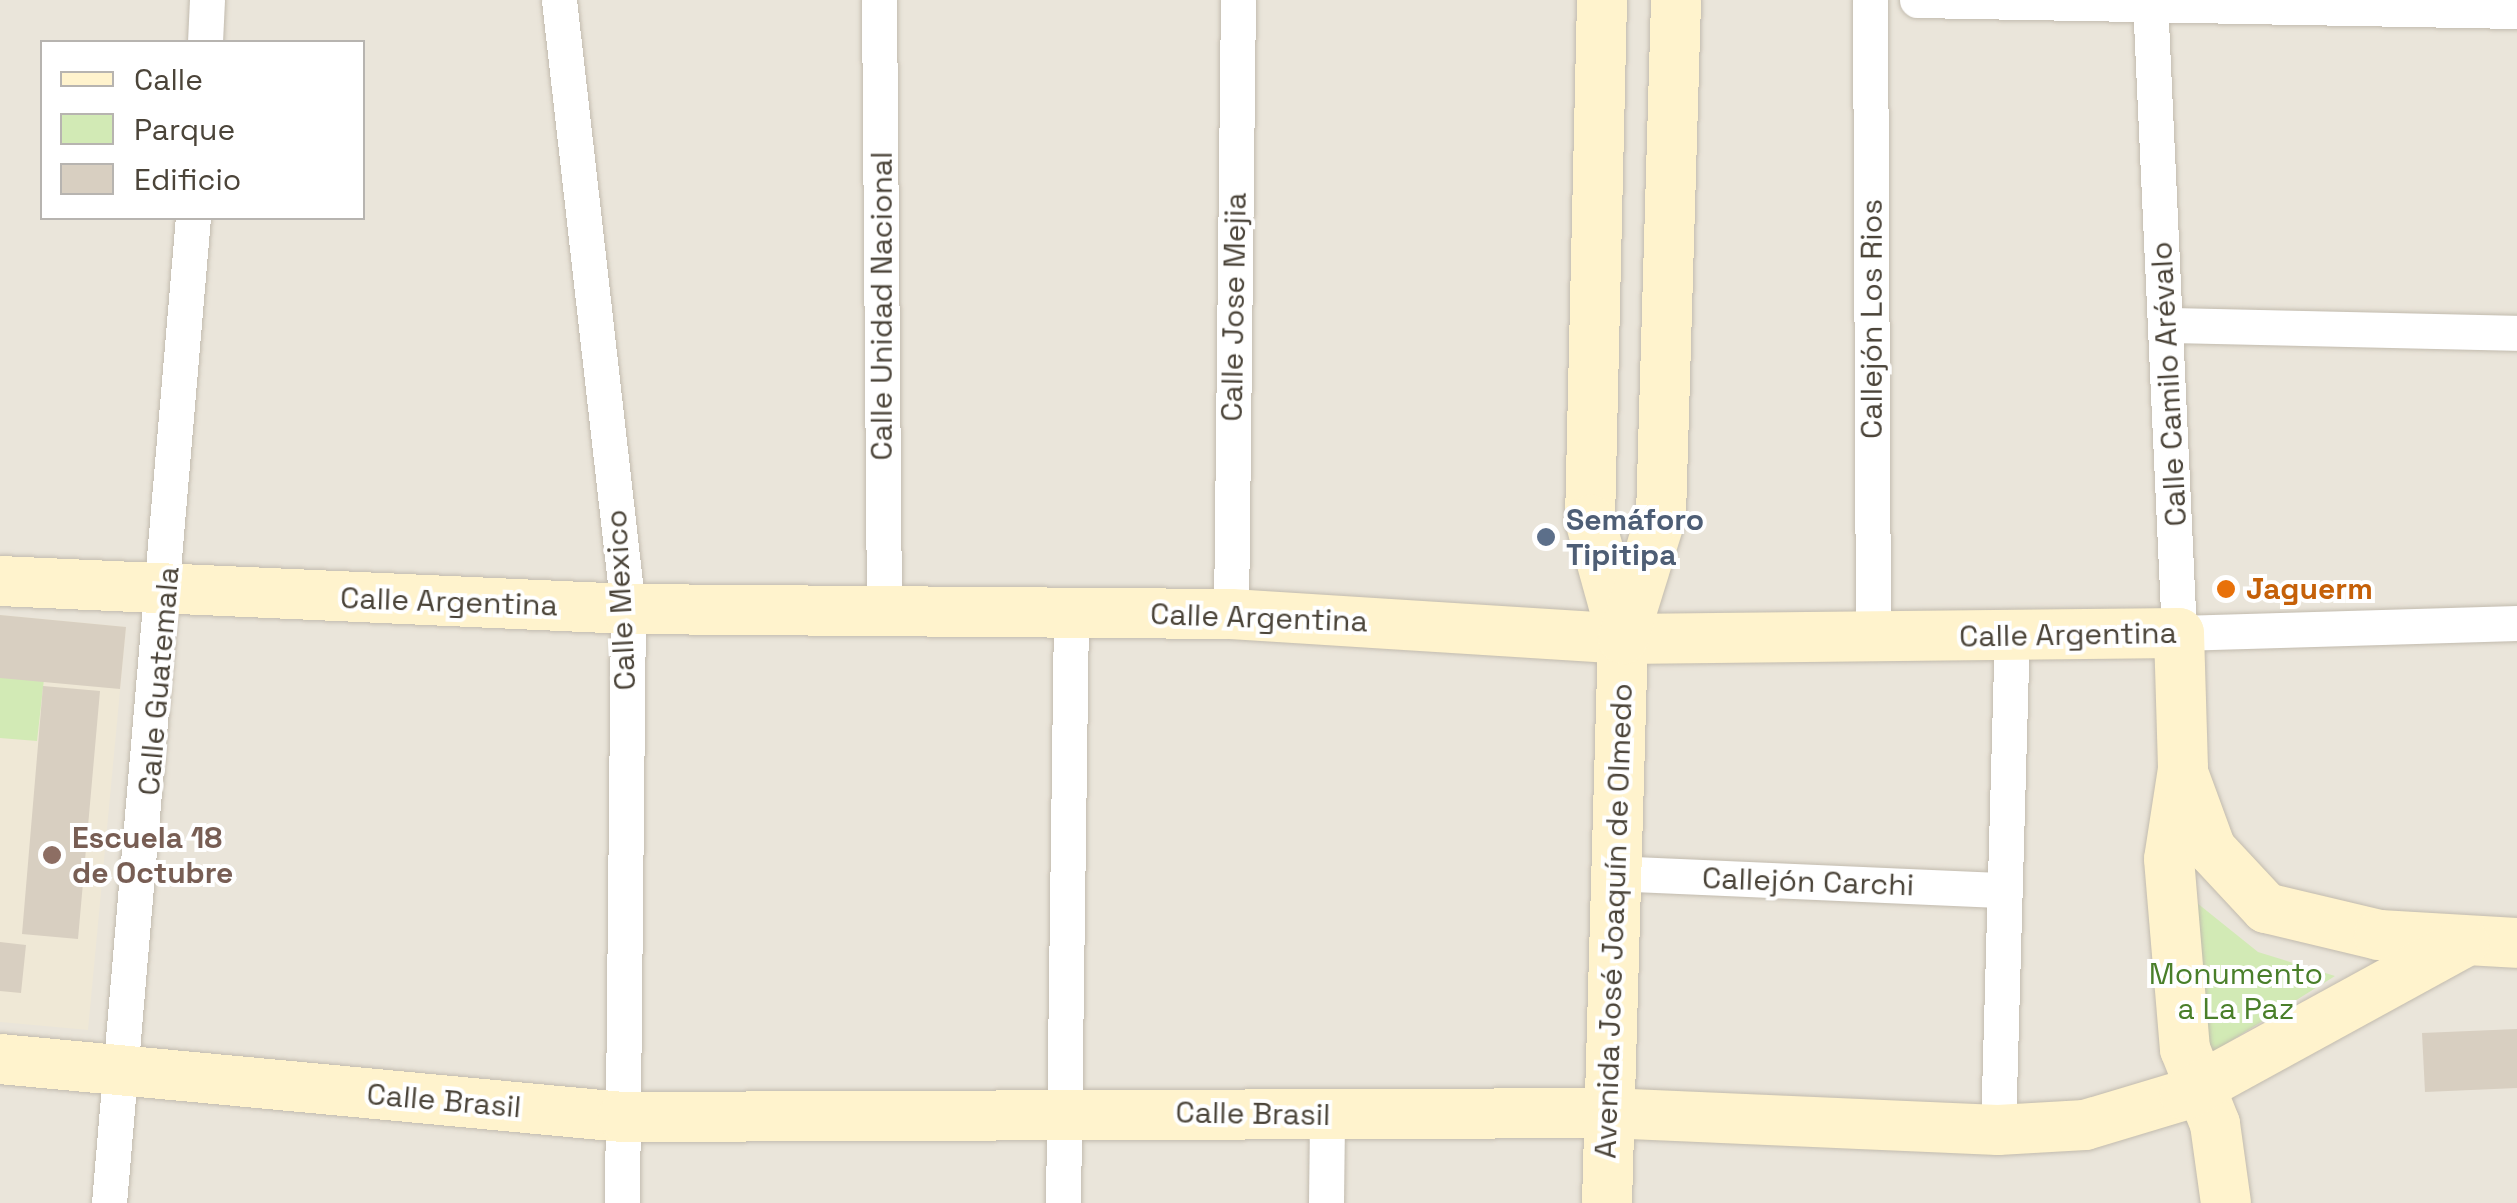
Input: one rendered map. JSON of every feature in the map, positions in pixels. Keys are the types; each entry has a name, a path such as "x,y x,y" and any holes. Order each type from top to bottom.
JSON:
{"main road":[{"name":"Avenida José Joaquín de Olmedo","path":"1602,0 1590,520 1623,639"},
{"name":"Avenida José Joaquín de Olmedo","path":"1607,1203 1610,873 1623,639 1661,516 1676,0"},
{"name":"Calle Argentina","path":"0,581 628,610 1231,614 1623,639 2012,638 2179,633"},
{"name":"Calle Camilo Arévalo","path":"2179,633 2183,769 2170,859 2184,1050 2202,1088 2226,1203"},
{"name":"Calle Camilo Arévalo","path":"2183,769 2210,849 2266,908 2348,930 2491,942"},
{"name":"Calle Brasil","path":"0,1059 623,1117 1064,1112 1607,1113 1998,1130 2085,1125 2202,1088 2491,942"}],"street":[{"path":"204,40 208,0"},
{"name":"Calle Mexico","path":"559,0 628,610 622,1203"},
{"name":"Calle Unidad Nacional","path":"879,0 884,611"},
{"name":"Calle Jose Mejia","path":"1231,614 1238,0"},
{"name":"Callejón Los Rios","path":"1870,0 1874,638"},
{"path":"1917,0 2517,11"},
{"name":"Calle Camilo Arévalo","path":"2150,3 2179,633"},
{"name":"Calle Guatemala","path":"109,1203 167,590 192,220"},
{"path":"2167,325 2517,334"},
{"path":"1063,1203 1070,612"},
{"name":"Calle Argentina","path":"2179,633 2517,622"},
{"path":"1998,1130 2012,638"},
{"name":"Callejón Carchi","path":"1610,873 2005,890"},
{"path":"1326,1203 1327,1115"}],"shaded area":[{"path":"0,0 2517,0 2517,1203 0,1203"},
{"name":"Escuela 18 de Octubre","path":"0,615 126,627 88,1030 0,1022"}],"green space":[{"path":"0,677 44,679 37,741 0,738"},
{"name":"Monumento a La Paz","path":"2197,903 2258,952 2335,976 2192,1065"}],"building":[{"path":"0,615 126,627 120,689 0,678"},
{"path":"43,686 100,691 78,939 22,934"},
{"path":"0,942 26,945 21,993 0,991"},
{"path":"2517,1029 2517,1088 2425,1092 2422,1033"}],"place":[{"name":"Semáforo Tipitipa","path":"1546,537"},
{"name":"Jaguerm","path":"2226,589"},
{"name":"Escuela 18 de Octubre","path":"52,855"}]}
